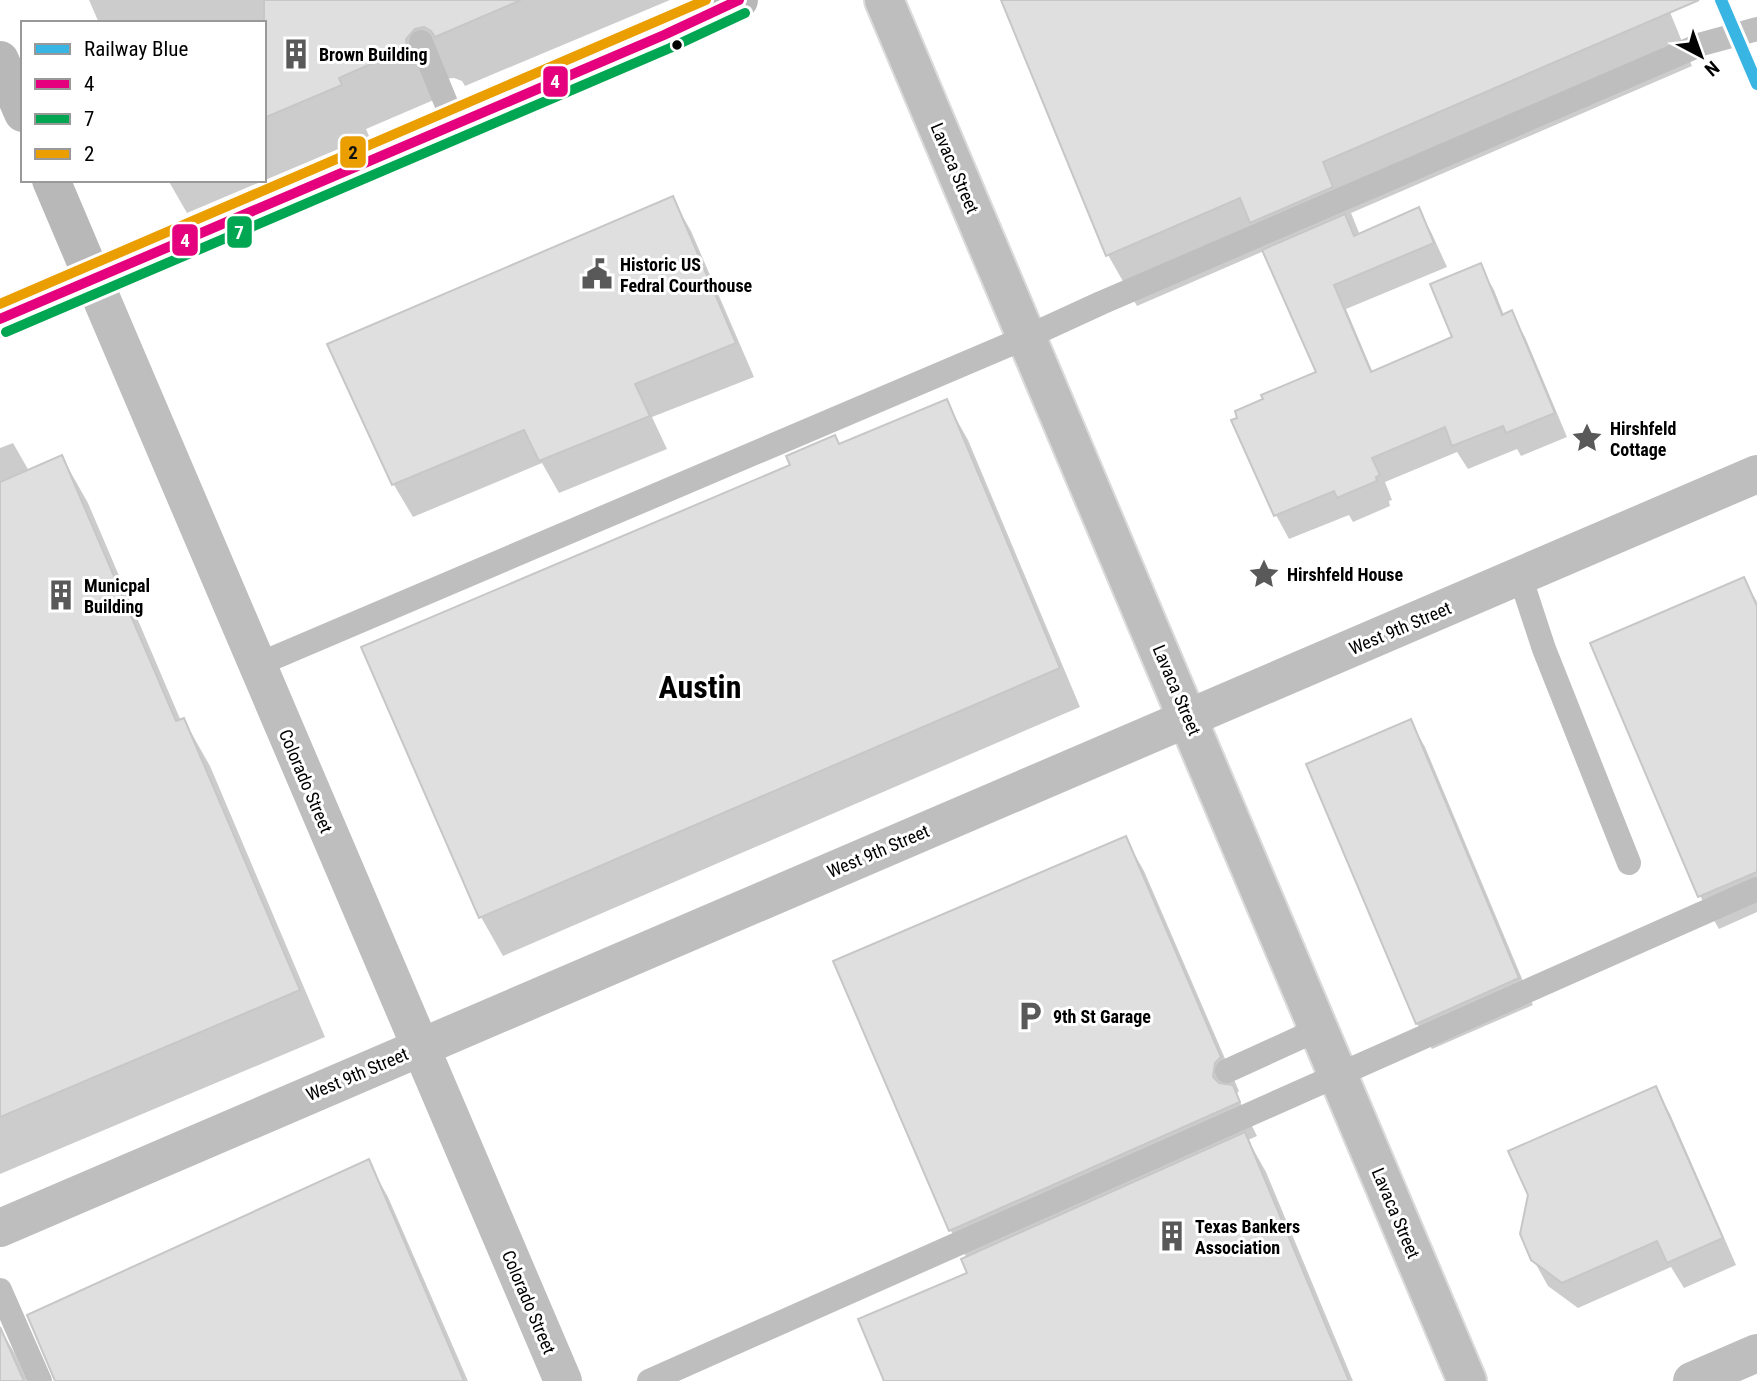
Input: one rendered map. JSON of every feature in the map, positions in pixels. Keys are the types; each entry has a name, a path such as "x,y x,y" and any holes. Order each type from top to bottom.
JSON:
{"main road":[{"path":"0,319 455,125 739,0"},
{"path":"0,60 21,108"},
{"name":"Colorado Street","path":"52,182 93,279"}],"street":[{"name":"Lavaca Street","path":"884,0 1467,1381"},
{"name":"Colorado Street","path":"93,279 563,1381"},
{"name":"West 9th Street","path":"0,1228 1757,474"},
{"path":"1692,1381 1757,1353"}],"lane":[{"path":"257,665 1027,337 1702,44 1757,29"},
{"path":"421,43 455,125"},
{"path":"1520,576 1544,649 1629,863"},
{"path":"649,1381 1757,889"},
{"path":"1227,1071 1319,1029"},
{"path":"0,1290 40,1381"}],"building":[{"path":"264,0 521,0 435,37 424,27 415,29 406,39 407,48 339,78 342,85 266,117"},
{"path":"1001,0 1699,0 1323,162 1333,187 1250,223 1240,198 1106,256"},
{"name":"Historic US Fedral Courthouse","path":"673,196 736,343 635,384 650,416 539,461 524,430 392,485 327,344"},
{"path":"1419,207 1434,243 1334,285 1371,372 1452,337 1430,284 1481,263 1502,315 1512,310 1555,413 1506,433 1503,426 1452,446 1445,427 1372,458 1380,475 1376,477 1377,481 1337,498 1334,491 1274,516 1231,420 1237,418 1235,411 1263,399 1261,395 1316,372 1262,250 1345,214 1354,236"},
{"path":"947,399 1060,668 479,918 361,647 790,465 786,456 835,435 839,444"},
{"path":"62,455 176,721 184,718 300,990 0,1117 0,482"},
{"path":"1744,577 1757,606 1757,872 1698,897 1590,643"},
{"path":"1411,719 1519,978 1416,1024 1306,764"},
{"name":"9th St Garage","path":"1126,836 1221,1057 1215,1063 1213,1077 1219,1083 1233,1085 1240,1102 949,1231 833,961"},
{"path":"1656,1086 1723,1238 1667,1263 1657,1241 1562,1283 1531,1260 1520,1234 1528,1195 1508,1151"},
{"name":"Texas Bankers Association","path":"1245,1132 1349,1381 884,1381 858,1319 967,1273 961,1259"},
{"path":"369,1159 464,1381 55,1381 27,1315"},
{"path":"0,1327 24,1381 0,1381"}],"rail line":[{"name":"Blue","path":"1721,0 1757,84"}],"transit line":[{"name":"2","path":"0,304 706,0"},
{"name":"4","path":"0,319 664,35 739,0"},
{"name":"7","path":"6,332 670,48 745,13"}],"place":[{"name":"Brown Building","path":"296,54"},
{"name":"Historic US Fedral Courthouse","path":"597,274"},
{"name":"Hirshfeld Cottage","path":"1587,438"},
{"name":"Hirshfeld House","path":"1264,574"},
{"name":"Municpal Building","path":"61,595"},
{"name":"9th St Garage","path":"1030,1016"},
{"name":"Texas Bankers Association","path":"1172,1236"}],"district":[{"name":"Austin","path":"700,687"}]}
